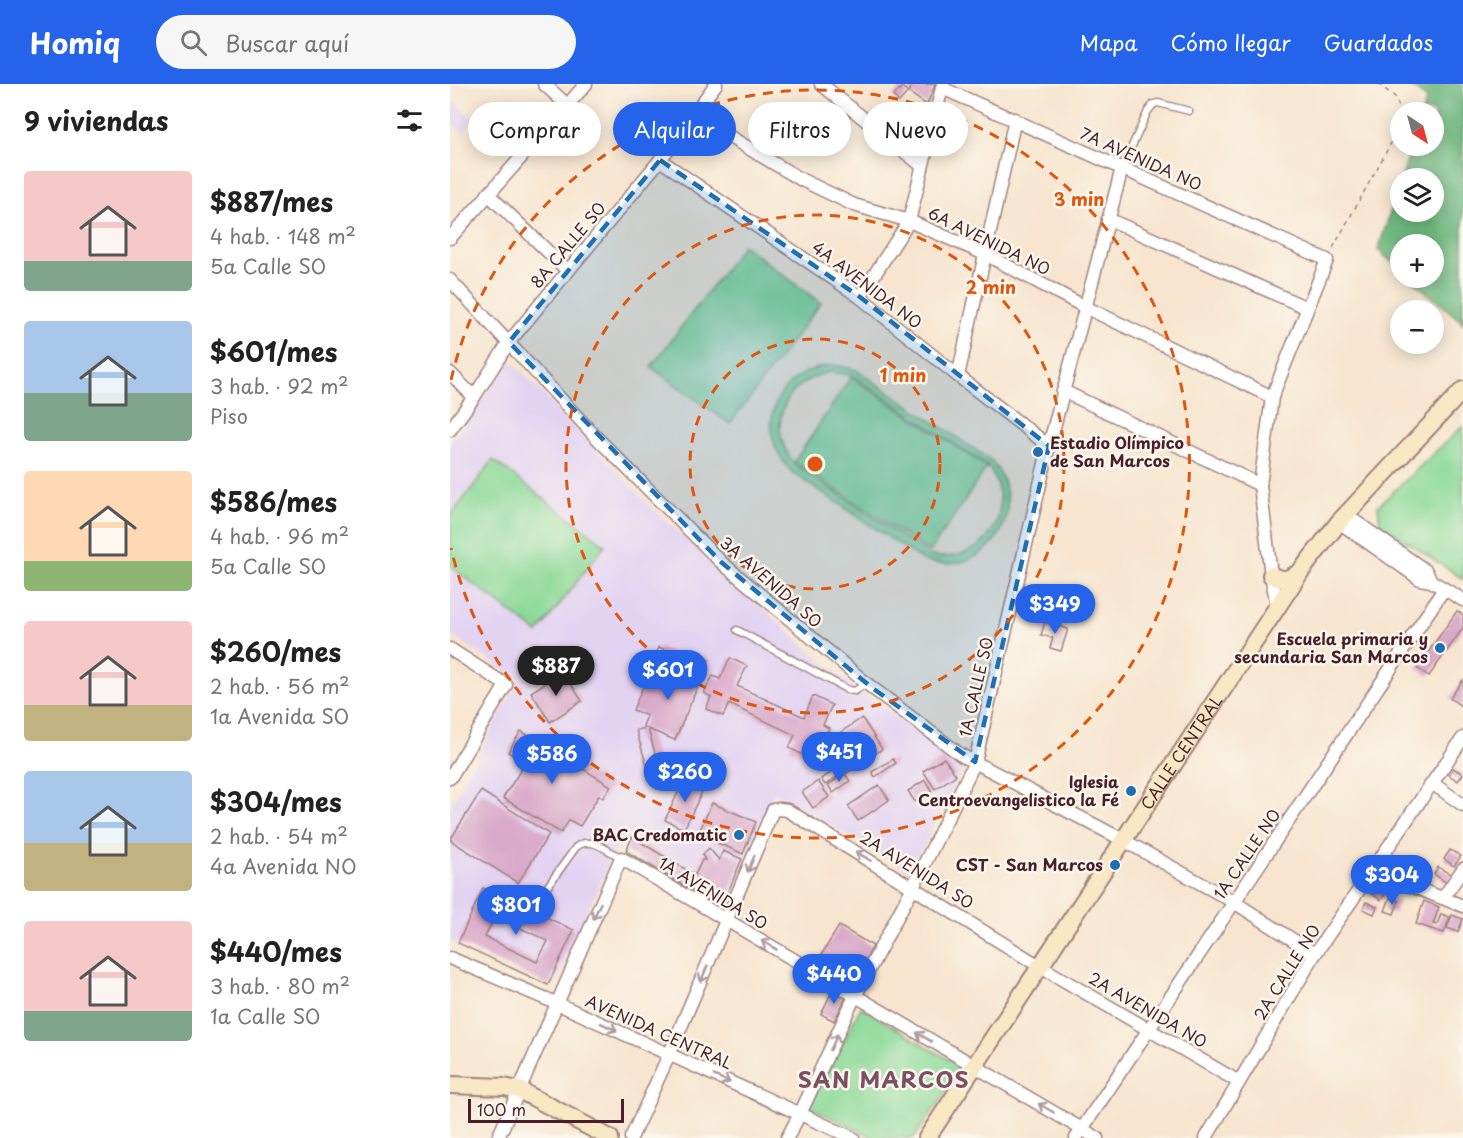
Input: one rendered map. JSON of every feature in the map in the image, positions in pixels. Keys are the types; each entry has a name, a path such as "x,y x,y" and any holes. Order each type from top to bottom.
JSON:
{"main road":[{"name":"CALLE CENTRAL","path":"927,1138 1301,572 1342,518 1463,390"},
{"path":"1271,575 1280,580 1289,579 1301,572"},
{"path":"450,1085 504,1087 519,1090 610,1138"}],"street":[{"path":"544,84 564,102"},
{"path":"570,102 586,84"},
{"name":"8A CALLE SO","path":"703,102 716,84"},
{"path":"821,84 921,165"},
{"path":"860,297 909,220 921,165 943,86"},
{"name":"7A AVENIDA NO","path":"943,86 1327,260"},
{"path":"958,376 1015,119"},
{"name":"6A AVENIDA NO","path":"736,141 802,180 854,205 909,220 985,254 1085,307 1272,397"},
{"path":"450,238 522,156"},
{"name":"8A CALLE SO","path":"450,430 474,397 508,342 663,156"},
{"name":"4A AVENIDA NO","path":"660,160 860,297 1049,446"},
{"name":"1A CALLE SO","path":"787,1138 855,996 913,887 975,762 1049,446 1122,168"},
{"path":"488,194 568,271"},
{"path":"1108,219 1307,308"},
{"path":"1278,609 1271,575 1260,485 1272,397 1327,260"},
{"name":"3A AVENIDA SO","path":"450,280 596,437 721,562 866,683 961,755 1125,841 1234,902 1315,954"},
{"path":"450,372 474,397"},
{"path":"1063,391 1260,485"},
{"path":"1342,518 1420,579 1431,580 1463,600"},
{"name":"1A CALLE NO","path":"1079,1134 1444,589"},
{"path":"450,649 506,685 450,777"},
{"name":"2A CALLE NO","path":"1206,1138 1315,954 1463,738"},
{"path":"1432,783 1463,805"},
{"name":"2A AVENIDA SO","path":"727,920 773,810 788,810 1041,967"},
{"path":"498,1138 621,858"},
{"name":"1A AVENIDA SO","path":"621,858 975,1066 1079,1134 1097,1138"},
{"path":"1443,898 1463,868"},
{"path":"1372,871 1463,906"},
{"path":"631,1138 727,920"},
{"name":"AVENIDA CENTRAL","path":"450,958 556,1003 854,1138"},
{"name":"2A AVENIDA NO","path":"1041,967 1239,1082"}],"lane":[{"path":"1122,168 1133,141 1154,104 1189,111"},
{"path":"737,630 848,690 855,691 866,683"},
{"path":"545,890 581,843 591,842 621,858"}],"path":[{"path":"1378,84 1395,97 1397,102"},
{"path":"1327,260 1390,145"}],"highlighted area":[{"path":"660,160 860,297 1049,446 975,762 871,687 721,562 509,342"}],"shaded area":[{"path":"455,103 468,114 468,127 463,133 450,122 450,109"},
{"path":"511,360 651,507 762,608 836,673 964,765 911,872 774,792 724,915 617,847 553,987 450,941 450,807 519,679 450,634 450,443"}],"green space":[{"path":"1408,84 1463,84 1463,323 1444,307 1444,300 1436,300 1422,288 1444,288 1444,234 1390,234 1390,260 1378,250 1390,213 1390,222 1444,222 1444,168 1405,168 1409,156 1444,156 1444,102 1426,102 1427,99"},
{"path":"743,245 821,303 730,424 651,367"},
{"path":"835,365 856,370 992,461 1003,481 1007,501 1005,520 997,537 984,551 967,560 947,564 924,561 793,473 780,456 773,439 772,421 775,404 784,390 797,378 814,369","holes":["830,372 852,375 988,466 997,484 1000,501 998,517 992,532 981,543 967,552 951,556 931,556 795,465 786,451 781,436 780,422 783,408 790,396 800,385 813,377"]},
{"path":"851,377 987,467 930,552 794,462"},
{"path":"1463,426 1463,579 1380,524 1378,506"},
{"path":"493,460 605,545 538,633 450,566 450,517"},
{"path":"861,1007 963,1068 914,1138 874,1138 809,1107"}],"building":[{"path":"913,84 935,84 928,102 923,102 908,92"},
{"path":"902,87 908,92 899,102 893,96"},
{"name":"Escuela primaria y secundaria San Marcos","path":"1457,611 1463,615 1463,628 1429,676 1417,668"},
{"path":"1045,622 1068,629 1061,651 1050,648 1053,638 1041,635"},
{"path":"659,647 691,661 694,653 709,660 675,740 648,729 661,773 650,776 636,730 646,728 643,726 647,716 633,710 647,677 661,684 659,688 666,691 674,674 652,664"},
{"path":"730,658 747,666 737,686 804,717 813,696 832,705 823,725 829,728 821,746 814,743 807,757 789,748 795,735 729,704 723,716 706,709 711,697 704,693 713,676 720,679"},
{"path":"563,672 582,701 550,722 531,692"},
{"path":"1463,680 1463,703 1461,706 1450,698"},
{"path":"862,718 882,749 847,773 826,742"},
{"path":"521,731 611,786 603,798 599,795 580,826 569,820 561,833 503,798 525,763 508,752"},
{"path":"944,758 956,775 935,789 923,771"},
{"path":"893,759 896,763 875,777 872,772"},
{"path":"840,767 844,772 825,785 821,779"},
{"path":"1453,768 1463,774 1458,781 1449,775"},
{"path":"845,774 850,781 833,793 828,785"},
{"path":"686,776 705,786 684,829 665,820"},
{"path":"925,780 932,791 915,802 908,791"},
{"path":"818,781 829,797 813,808 802,792"},
{"path":"879,785 889,800 858,821 848,806"},
{"path":"481,791 549,834 518,883 450,840"},
{"path":"712,803 756,822 743,854 698,834"},
{"path":"632,837 695,875 702,860 705,860 702,855 709,848 719,860 723,851 742,859 721,908 626,851"},
{"path":"1450,850 1461,856 1454,866 1444,859"},
{"path":"1438,867 1452,875 1447,883 1434,874"},
{"path":"1375,879 1389,888 1381,900 1367,891"},
{"path":"483,888 574,930 548,985 458,943","holes":["495,916 548,941 537,962 485,937"]},
{"path":"1390,898 1399,901 1394,914 1385,911"},
{"path":"1424,901 1439,907 1433,924 1437,925 1441,914 1450,917 1444,933 1416,924"},
{"path":"1366,902 1377,907 1374,914 1363,909"},
{"path":"1452,915 1463,919 1458,932 1447,928"},
{"path":"839,926 873,946 853,983 817,962"},
{"path":"833,989 847,996 834,1021 821,1014"}],"place":[{"name":"Estadio Olímpico de San Marcos","path":"1038,452"},
{"name":"Escuela primaria y secundaria San Marcos","path":"1440,648"},
{"name":"Iglesia Centroevangelistico la Fé","path":"1131,791"},
{"name":"BAC Credomatic","path":"739,835"},
{"name":"CST - San Marcos","path":"1115,865"}],"district":[{"name":"SAN MARCOS","path":"884,1080"}]}
